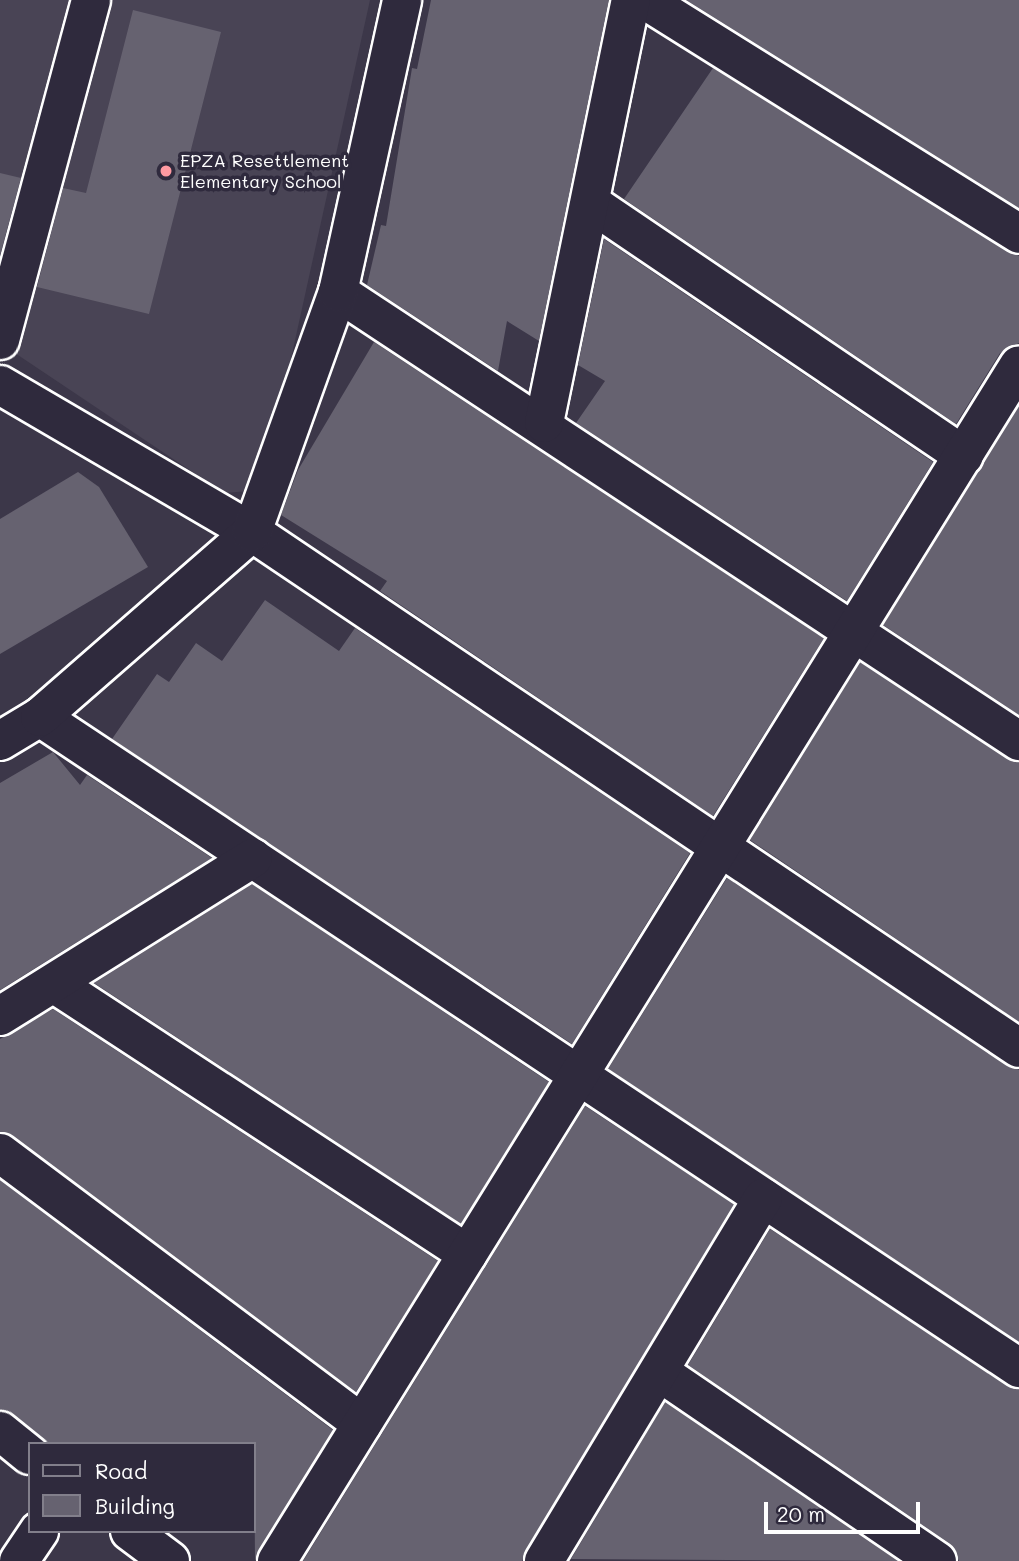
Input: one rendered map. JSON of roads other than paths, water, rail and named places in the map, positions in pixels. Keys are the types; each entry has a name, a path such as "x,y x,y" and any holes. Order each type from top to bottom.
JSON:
{"street":[{"path":"0,340 91,0"},
{"path":"0,741 40,717 252,532 338,292 402,0"},
{"path":"544,423 592,204 631,0"},
{"path":"645,0 1019,234"},
{"path":"592,204 964,456"},
{"path":"338,292 544,423 852,632 1019,741"},
{"path":"277,1561 1019,365"},
{"path":"0,385 252,532 1019,1048"},
{"path":"40,717 1019,1368"},
{"path":"0,1016 253,858"},
{"path":"55,984 467,1254"},
{"path":"0,1153 362,1424"},
{"path":"547,1560 763,1198"},
{"path":"661,1373 937,1561"},
{"path":"0,1431 28,1453"},
{"path":"19,1561 38,1533"},
{"path":"133,1533 170,1561"}],"place":[{"name":"EPZA Resettlement Elementary School","path":"166,171"}]}
